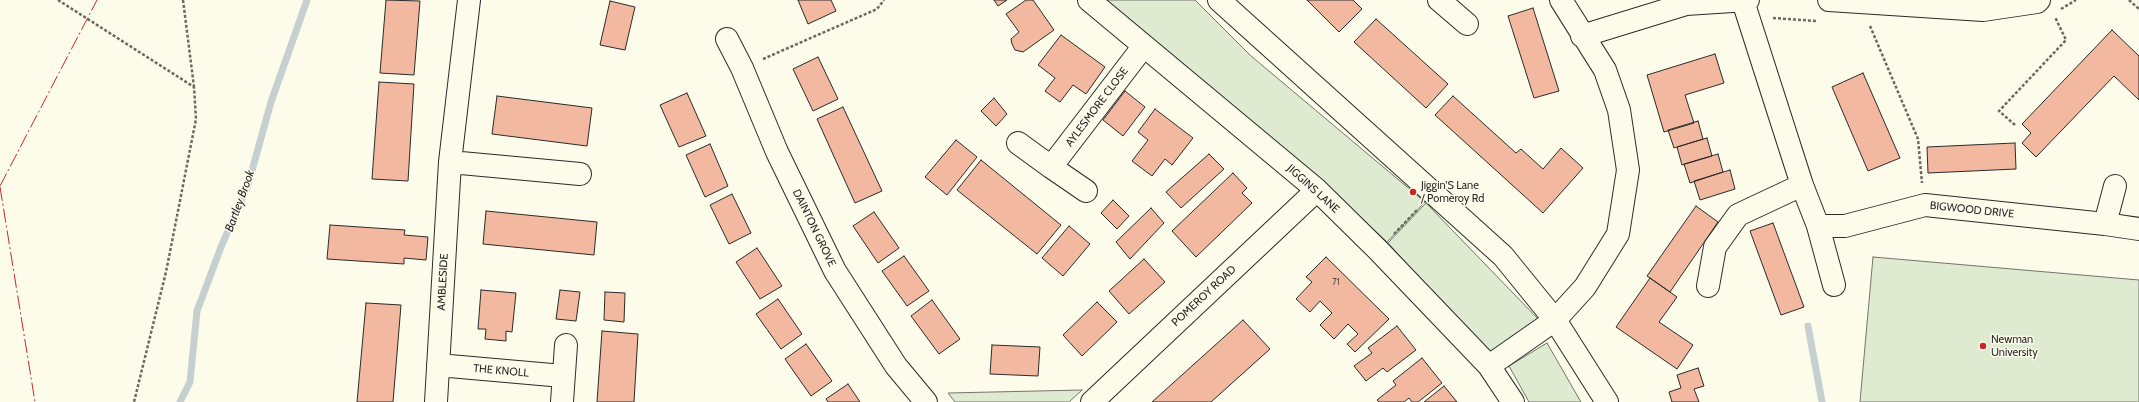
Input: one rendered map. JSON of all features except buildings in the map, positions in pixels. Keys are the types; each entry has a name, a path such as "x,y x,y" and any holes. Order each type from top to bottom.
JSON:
{"street":[{"name":"AMBLESIDE","path":"436,402 450,162 469,0"},
{"name":"JIGGINS LANE","path":"1089,0 1143,47 1317,190 1378,250 1489,366 1513,402"},
{"path":"1219,0 1503,256 1555,320 1607,402"},
{"path":"1489,366 1555,320 1585,287 1618,234 1628,170 1619,110 1605,70 1582,36 1561,0"},
{"path":"1829,0 1902,3 1983,10 2037,2 2046,6"},
{"path":"1442,1 1467,24"},
{"path":"1582,36 1686,2 1746,1 1802,185 1818,226 1834,285"},
{"name":"DAINTON GROVE","path":"727,39 742,68 777,152 835,272 896,366 926,402"},
{"name":"AYLESMORE CLOSE","path":"1051,168 1143,47"},
{"path":"1018,143 1051,168 1086,191"},
{"path":"450,162 580,174"},
{"path":"1708,286 1716,247 1738,215 1802,185"},
{"path":"2104,224 2115,186"},
{"name":"POMEROY ROAD","path":"1092,402 1317,190"},
{"name":"BIGWOOD DRIVE","path":"1818,226 1845,226 1925,205 2104,224 2139,230"},
{"path":"562,402 566,345"},
{"name":"THE KNOLL","path":"438,365 563,376"}],"path":[{"path":"58,0 194,87"},
{"path":"134,402 166,272 196,119 194,87 183,0"},
{"path":"742,68 877,9 884,0"},
{"path":"2129,0 2139,9"},
{"path":"2015,125 1999,110 2066,40 2046,6"},
{"path":"1869,25 1918,139 1925,205"},
{"path":"1378,250 1433,194"}],"green space":[{"path":"1105,0 1195,0 1251,56 1425,202 1387,242 1327,186"},
{"path":"1426,203 1542,323 1490,356 1388,243"},
{"name":"Newman University","path":"1873,257 2139,280 2139,402 1860,402"},
{"path":"1547,343 1581,402 1529,402 1509,366"},
{"path":"1082,390 1069,402 955,402 948,393"}],"waterway":[{"name":"Bartley Brook","path":"180,402 190,382 197,311 221,247 248,185 271,102 307,0"},
{"path":"1808,326 1822,402"}],"power":[{"path":"0,186 97,0"},
{"path":"0,187 35,402"}],"place":[{"name":"Jiggin'S Lane / Pomeroy Rd","path":"1413,192"},
{"name":"Newman University","path":"1983,346"}]}
